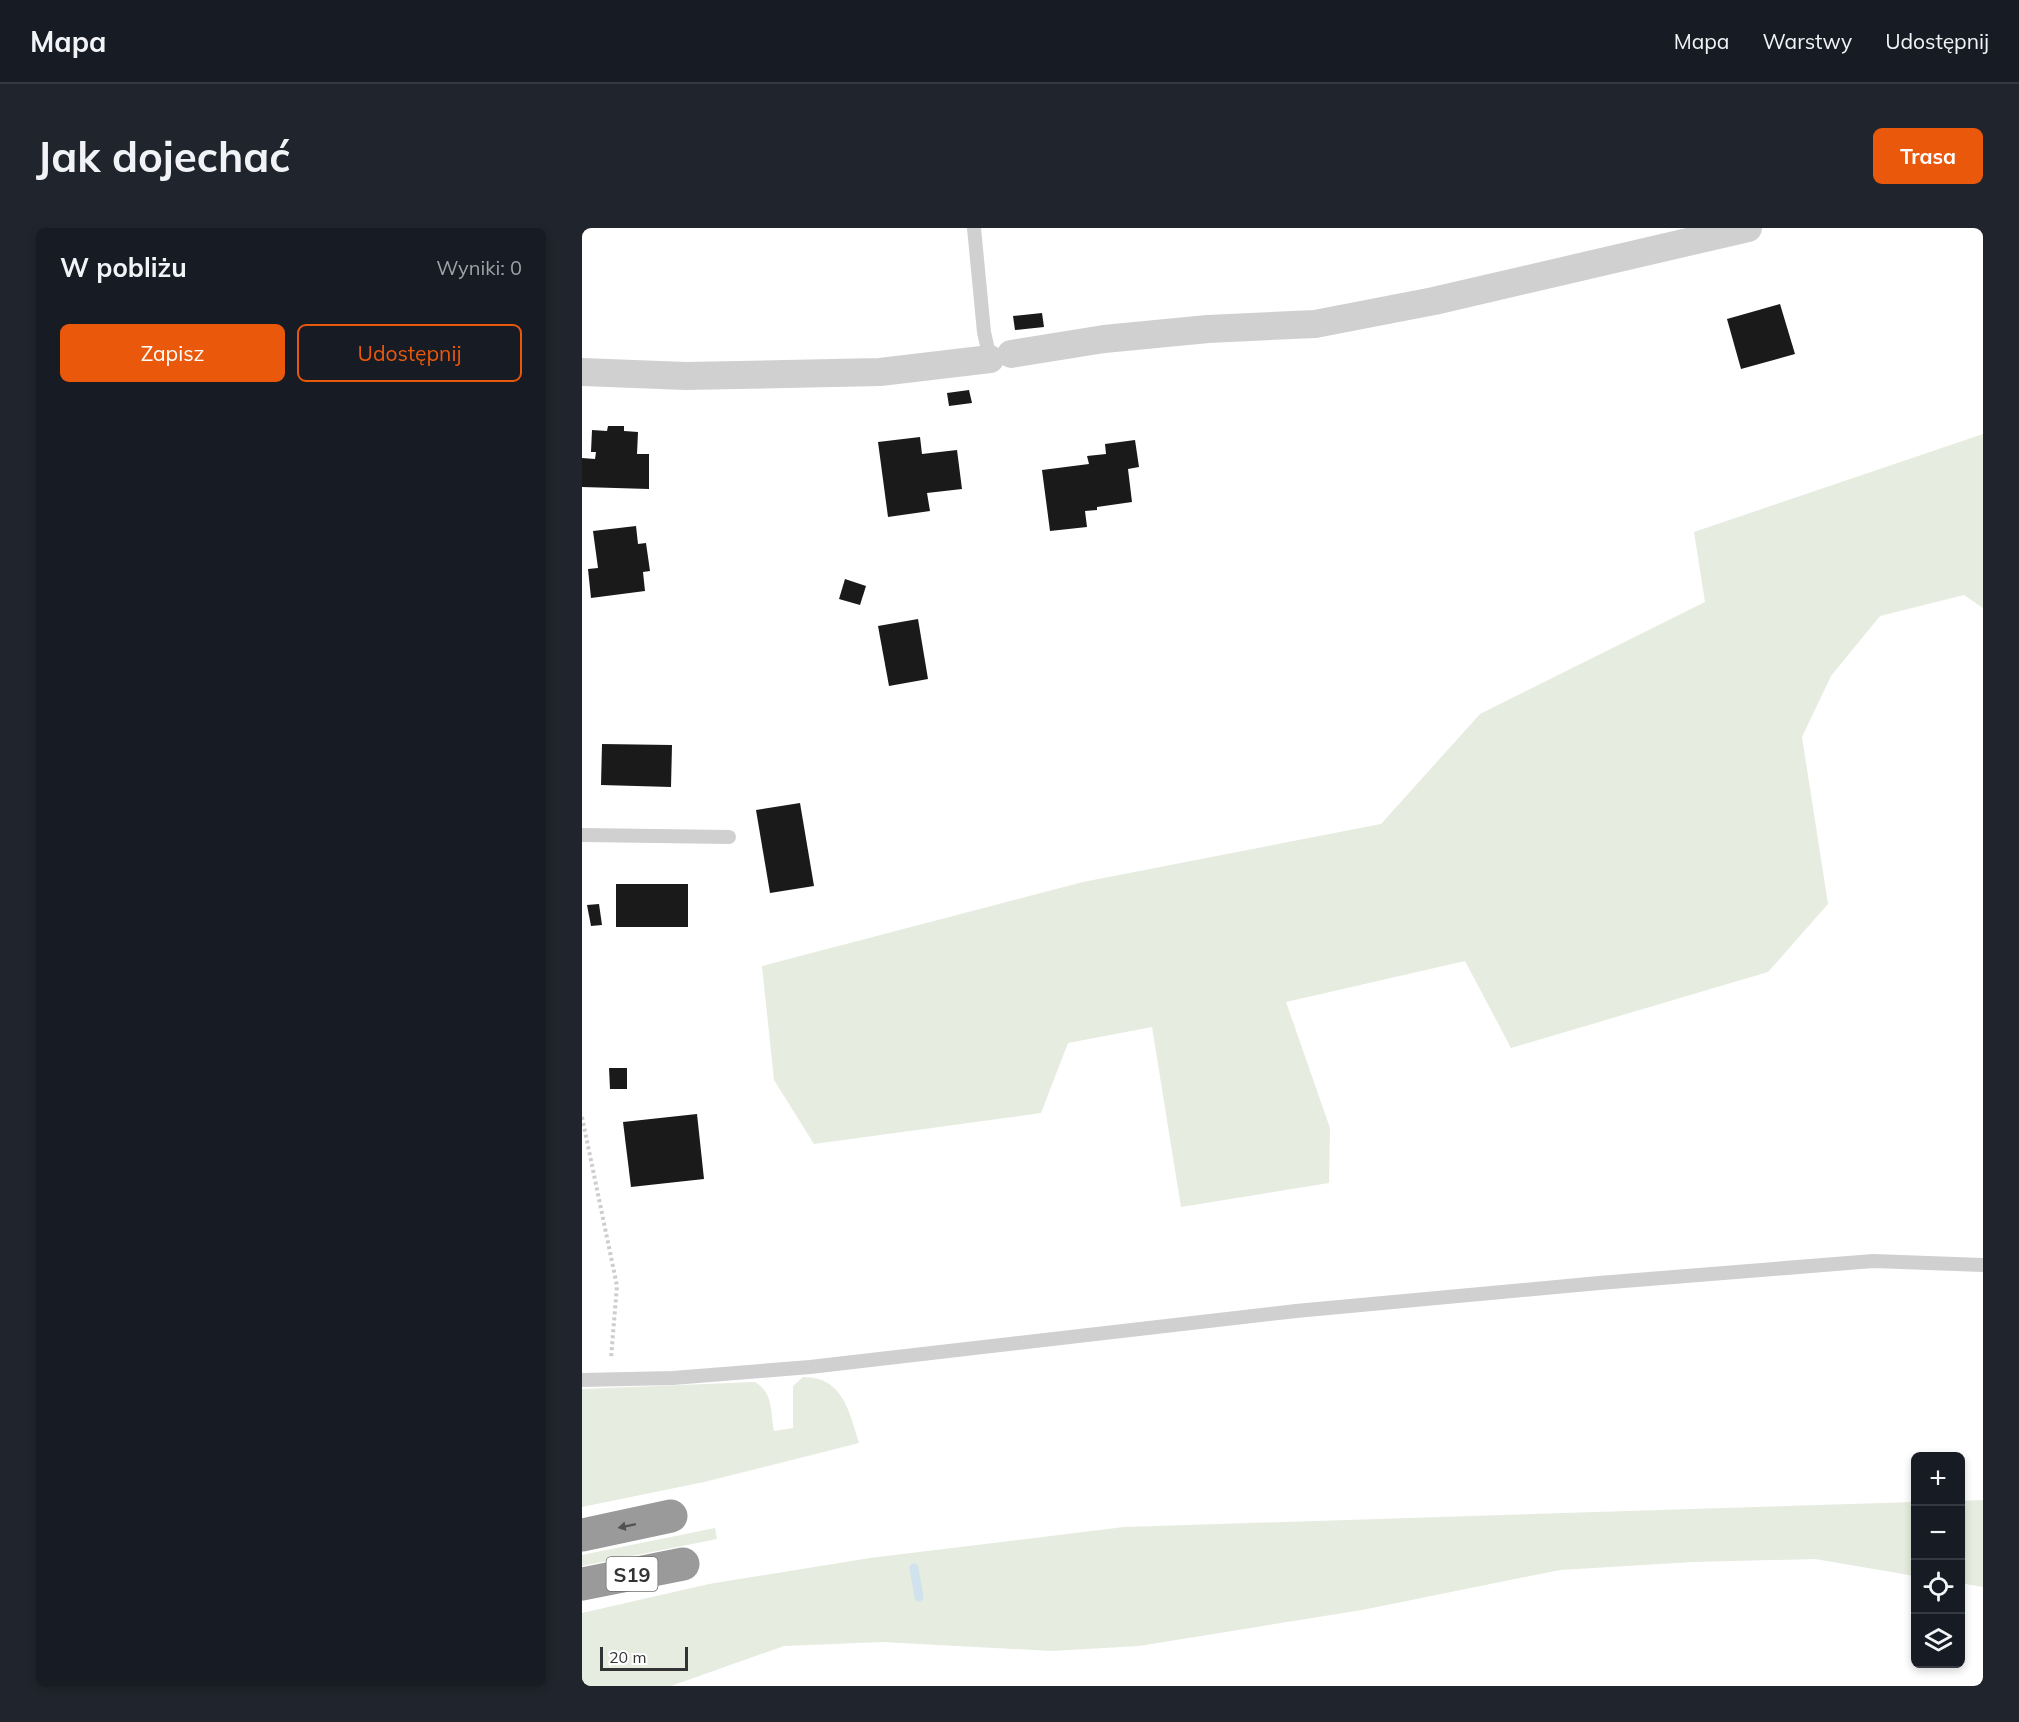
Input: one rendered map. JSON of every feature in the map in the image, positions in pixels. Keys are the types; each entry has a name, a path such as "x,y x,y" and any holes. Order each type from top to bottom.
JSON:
{"highway":[{"name":"S19","path":"582,1535 671,1516"},
{"name":"S19","path":"582,1584 683,1564"}],"street":[{"path":"582,372 686,376 880,372 1000,357 1104,339 1208,329 1315,324 1434,301 1749,228"}],"lane":[{"path":"974,228 984,332 1000,357"},
{"path":"582,835 729,837"},
{"path":"582,1380 674,1378 810,1367 1296,1311 1611,1282 1873,1261 1983,1265"}],"path":[{"path":"582,1117 617,1286 609,1379"}],"shaded area":[{"path":"1983,434 1983,608 1964,595 1880,616 1831,676 1802,737 1828,904 1768,972 1511,1048 1465,961 1286,1002 1330,1128 1329,1183 1181,1207 1152,1027 1068,1043 1041,1113 814,1144 774,1080 762,966 1083,882 1381,824 1480,714 1705,602 1694,532"},
{"path":"803,1377 827,1383 836,1389 852,1419 859,1443 704,1482 582,1507 582,1389 755,1382 768,1398 774,1431 793,1428 793,1386"},
{"path":"1983,1500 1983,1587 1965,1584 1965,1501"},
{"path":"1911,1502 1911,1575 1815,1559 1693,1562 1560,1570 1362,1610 1139,1646 1052,1651 882,1642 784,1646 671,1686 582,1686 582,1613 709,1584 870,1558 1124,1527"},
{"path":"715,1528 717,1539 582,1566 582,1555"}],"building":[{"path":"1780,304 1795,354 1741,369 1727,319"},
{"path":"1042,313 1044,327 1015,330 1013,316"},
{"path":"969,390 972,403 949,406 947,393"},
{"path":"608,426 624,426 624,431 638,432 637,454 649,454 649,489 582,487 582,458 595,459 596,452 591,452 592,430 607,431"},
{"path":"920,437 922,454 957,450 962,489 927,493 930,511 888,517 878,442"},
{"path":"1135,440 1139,467 1128,469 1132,502 1085,511 1087,527 1050,531 1042,470 1089,464 1087,456 1106,454 1105,444"},
{"path":"636,526 638,544 646,543 650,571 643,572 645,591 591,598 588,569 598,568 593,531"},
{"path":"845,579 866,586 860,605 839,599"},
{"path":"918,619 928,679 889,686 878,626"},
{"path":"602,744 672,745 671,787 601,785"},
{"path":"800,803 814,886 770,893 756,810"},
{"path":"616,884 688,884 688,927 616,927"},
{"path":"599,904 602,925 591,926 587,905"},
{"path":"609,1068 627,1068 627,1089 610,1089"},
{"path":"697,1114 704,1179 631,1187 623,1122"}],"waterway":[{"path":"914,1568 919,1597"}]}
